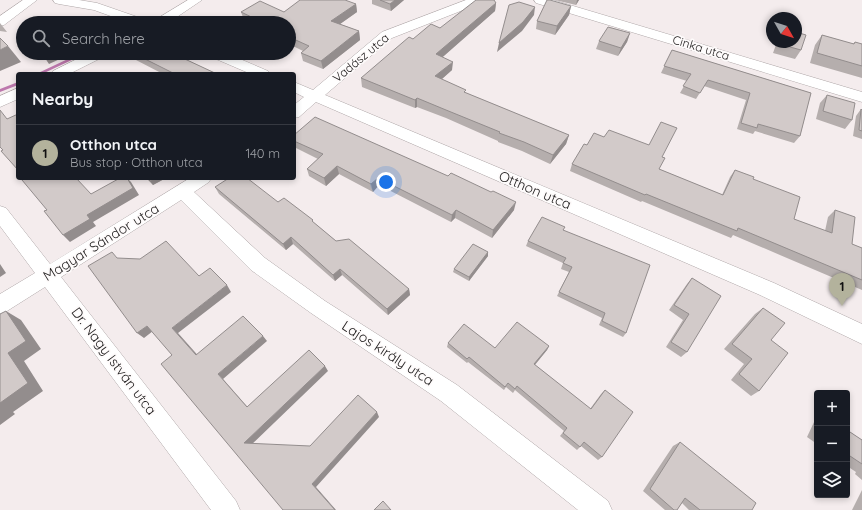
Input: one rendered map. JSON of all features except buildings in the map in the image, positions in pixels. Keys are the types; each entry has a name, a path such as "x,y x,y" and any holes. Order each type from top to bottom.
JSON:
{"street":[{"path":"0,22 31,0"},
{"path":"58,0 97,7 122,16"},
{"path":"170,16 196,0"},
{"name":"Vadász utca","path":"315,96 387,35 477,0"},
{"name":"Cinka utca","path":"540,0 862,97"},
{"path":"62,72 86,60"},
{"path":"230,60 258,72"},
{"name":"Otthon utca","path":"296,88 767,289 862,334"},
{"path":"0,102 16,95"},
{"path":"296,111 315,96"},
{"name":"Magyar Sándor utca","path":"0,306 200,180"},
{"name":"Lajos király utca","path":"182,191 258,264 318,307 449,393 599,510"},
{"name":"Dr. Nagy István utca","path":"0,213 49,275 227,510"}],"waterway":[{"path":"43,72 70,60"},
{"path":"0,91 16,84"}],"place":[{"name":"Otthon utca","path":"842,306"}]}
